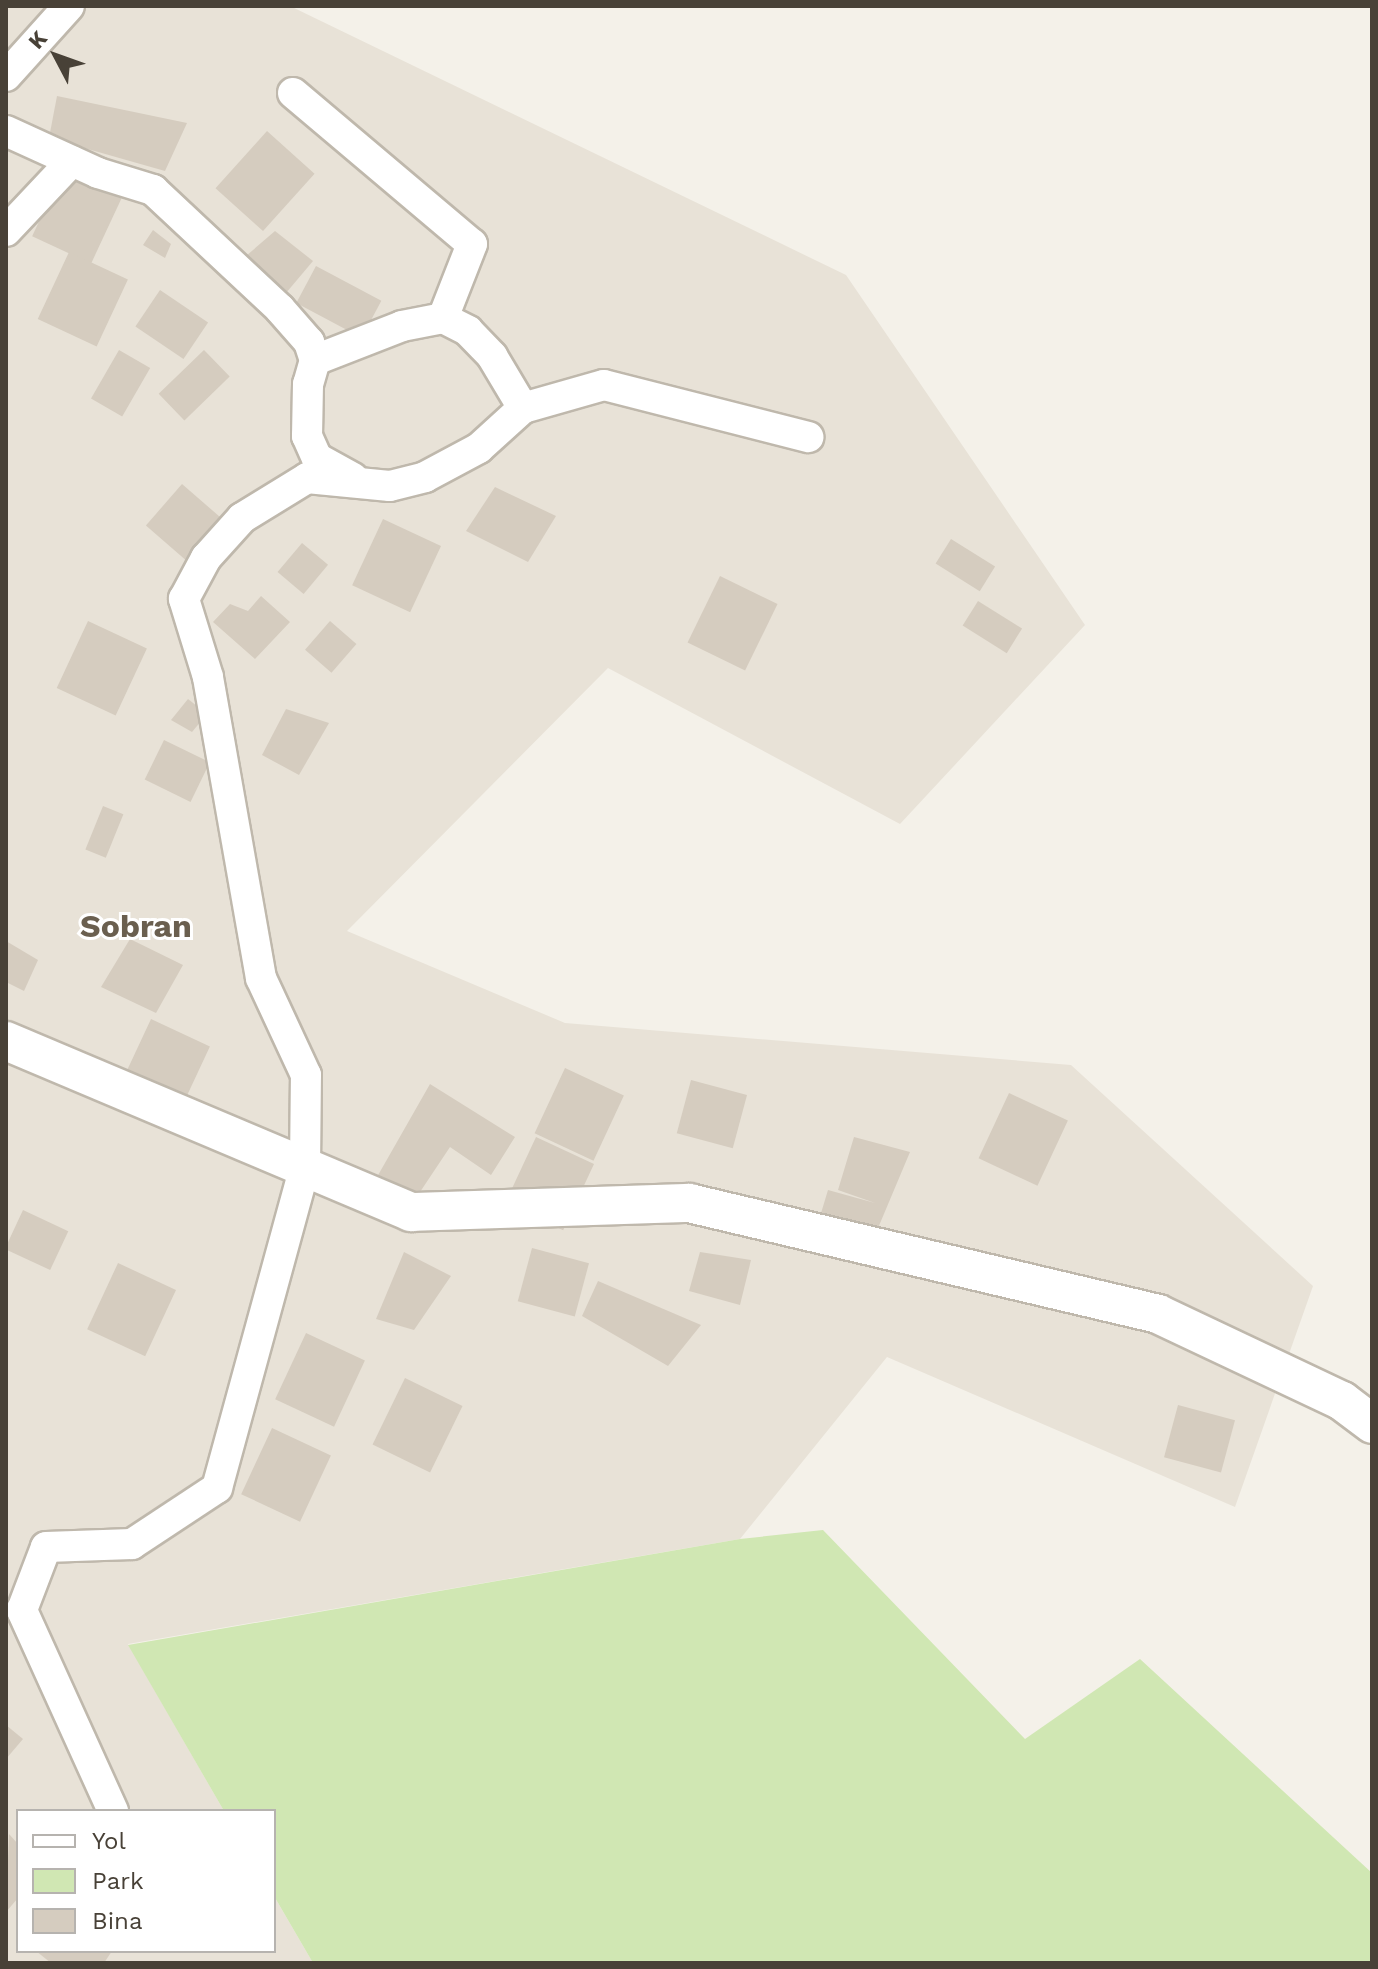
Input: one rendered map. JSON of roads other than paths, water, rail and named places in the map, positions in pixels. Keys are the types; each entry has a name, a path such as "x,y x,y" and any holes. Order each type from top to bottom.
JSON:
{"street":[{"path":"6,76 69,6"},
{"path":"293,93 472,244 443,318"},
{"path":"6,131 72,161 153,190 280,309 309,342 315,360 308,384 307,436 317,458 360,482"},
{"path":"6,231 72,161"},
{"path":"315,360 402,326 443,318 468,331 492,356 523,408"},
{"path":"112,1809 22,1610 46,1547 132,1544 217,1488 305,1167 306,1075 261,978 208,677 184,599 206,558 242,518 307,478 390,486 425,477 479,448 523,408 604,385 808,437"},
{"path":"6,1041 411,1212 689,1203 1158,1314 1342,1401 1372,1424"}],"district":[{"name":"Sobran","path":"136,926"}]}
